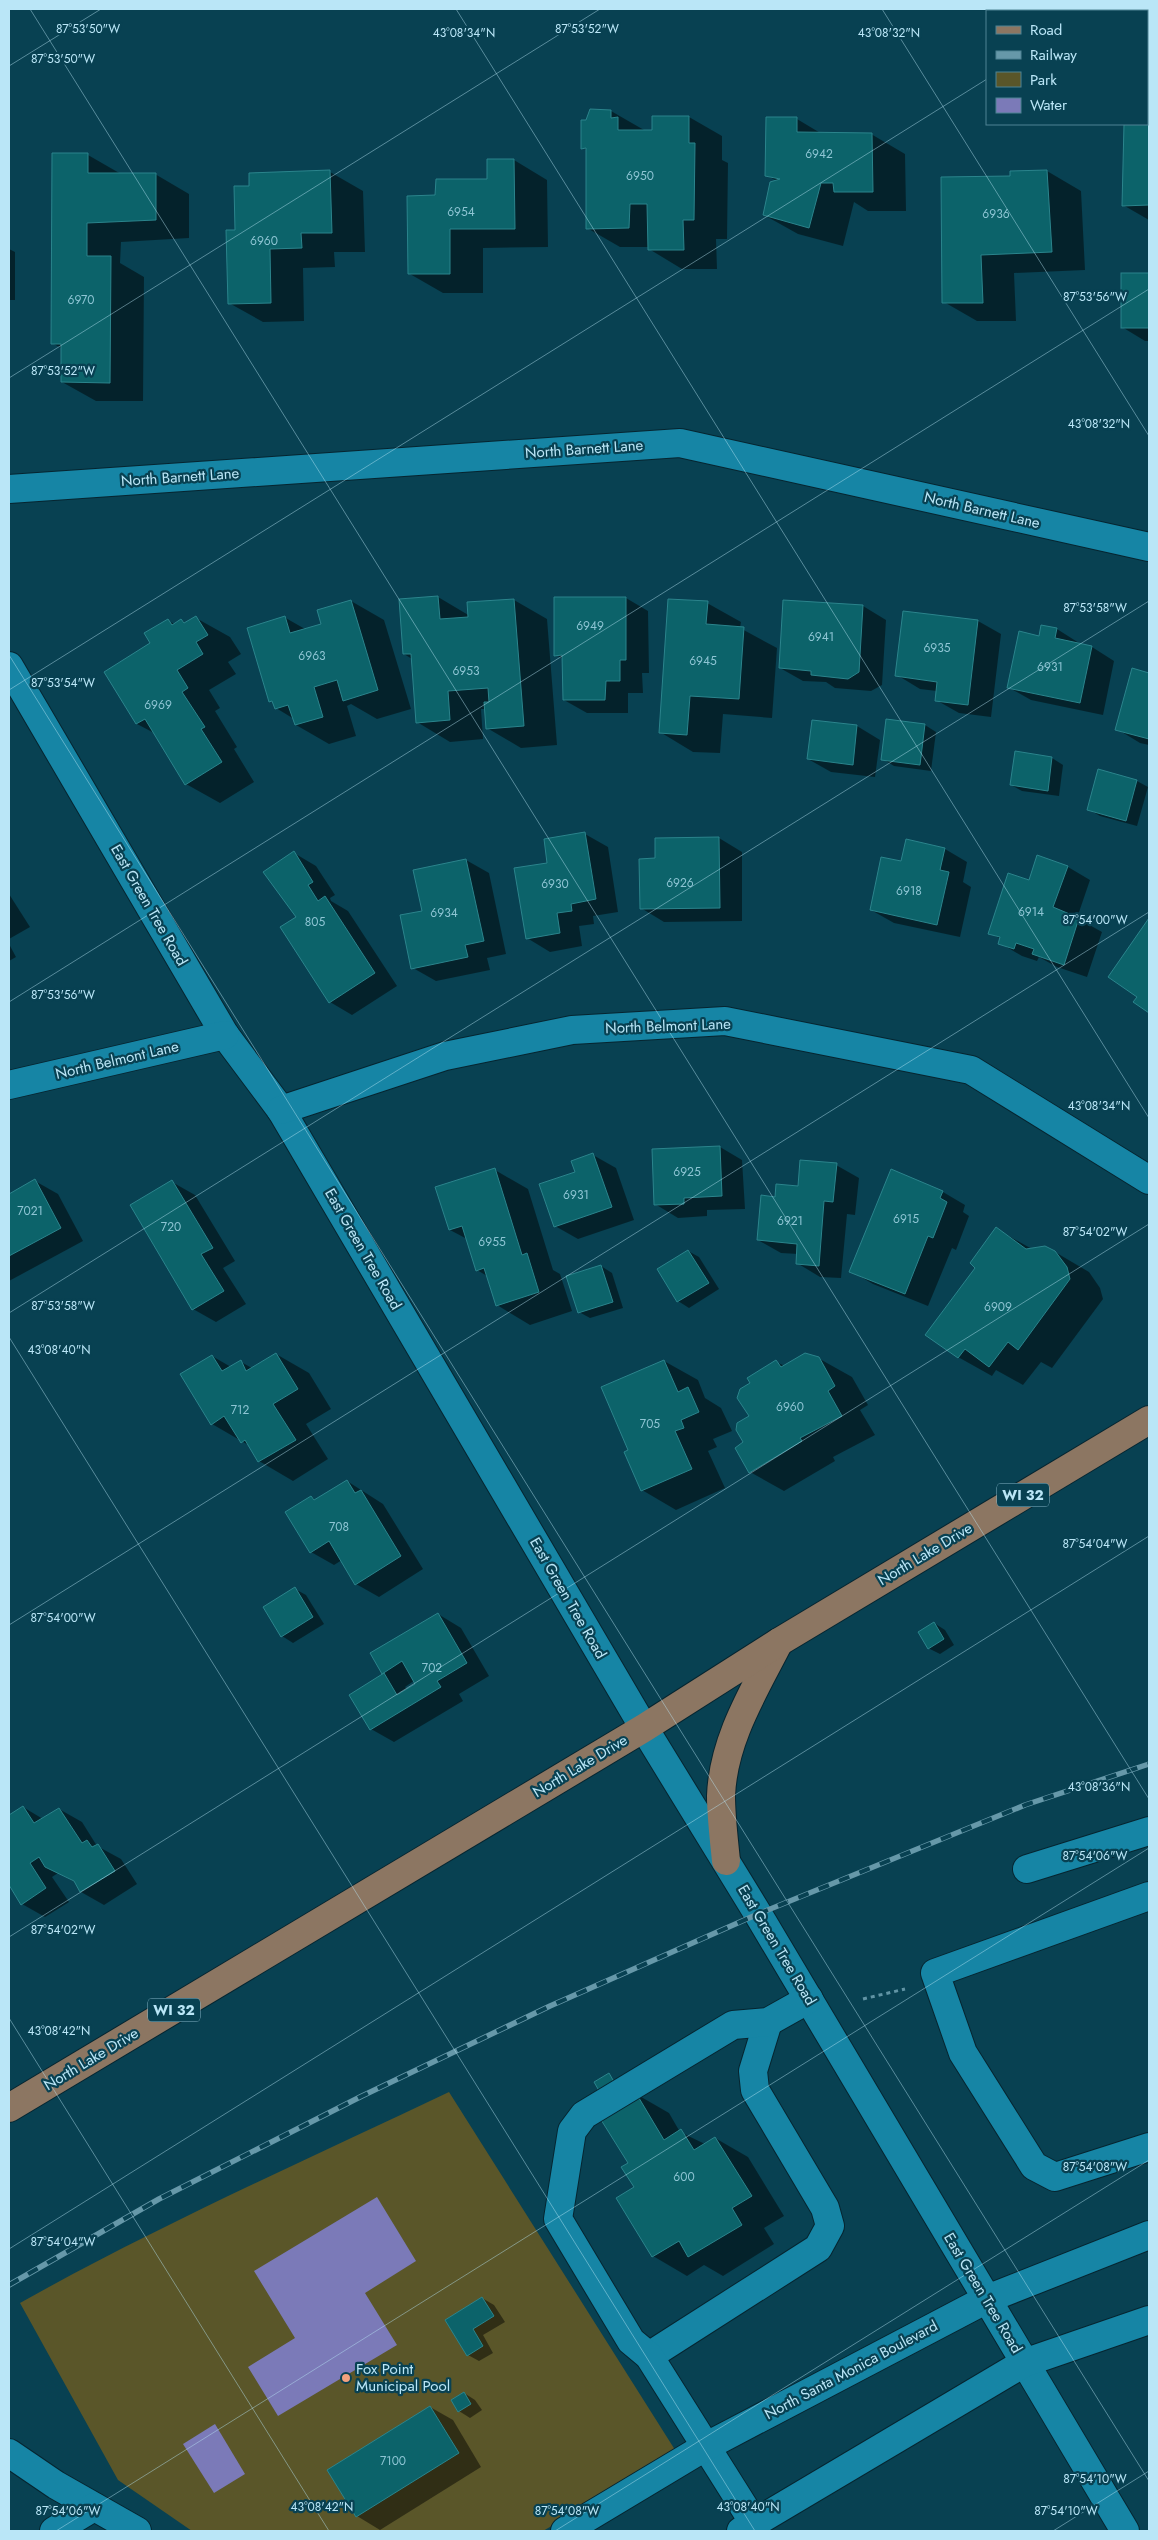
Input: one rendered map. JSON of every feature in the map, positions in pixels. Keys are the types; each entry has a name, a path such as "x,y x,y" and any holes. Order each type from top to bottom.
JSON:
{"main road":[{"name":"North Lake Drive","path":"9,2108 644,1728 779,1642 1149,1420"},
{"path":"726,1861 721,1796 727,1756 736,1726 779,1642"}],"street":[{"name":"North Barnett Lane","path":"9,489 680,443 1149,548"},
{"name":"East Green Tree Road","path":"9,666 224,1035 281,1110 644,1728 809,1999 1125,2531"},
{"name":"North Belmont Lane","path":"281,1110 445,1056 572,1030 725,1021 971,1070 1149,1180"},
{"name":"North Belmont Lane","path":"9,1085 224,1035"},
{"path":"1027,1869 1149,1831"},
{"path":"1149,1896 935,1973 963,2053 1034,2166 1055,2177 1149,2147"},
{"path":"809,1999 768,2022 733,2025 584,2115 572,2131 558,2219 631,2341 649,2356 705,2447 748,2527 1024,2363 1149,2320"},
{"path":"649,2356 818,2248 830,2226 824,2208 755,2090 753,2071 768,2022"},
{"name":"North Santa Monica Boulevard","path":"566,2531 705,2447 987,2299 1149,2235"},
{"path":"9,2453 94,2507 136,2531"},
{"path":"54,2531 94,2507"}],"path":[{"path":"863,1999 938,1981"}],"green space":[{"name":"Fox Point Municipal Pool","path":"449,2092 677,2453 543,2531 192,2531 118,2480 20,2303 72,2274 179,2220"}],"water":[{"path":"377,2197 416,2261 365,2293 397,2345 278,2416 248,2367 295,2338 254,2271"},
{"path":"215,2424 245,2474 214,2493 183,2444"}],"building":[{"path":"1149,33 1149,205 1122,206 1124,125 1148,125"},
{"path":"590,109 611,110 611,118 618,117 618,130 652,130 652,116 689,116 689,143 695,143 694,220 683,220 684,250 648,250 647,204 630,204 629,228 586,229 586,148 581,149 581,120 586,120"},
{"path":"766,117 797,117 797,132 872,133 873,192 834,192 833,183 821,183 809,228 763,215 770,182 780,179 765,176"},
{"path":"52,153 88,153 88,173 156,173 156,220 87,223 87,256 111,256 110,383 61,382 61,344 51,344"},
{"path":"487,159 514,159 515,229 450,229 450,274 408,274 407,196 435,195 436,179 487,179"},
{"path":"330,170 332,233 301,233 302,248 270,249 271,303 228,304 226,230 235,230 234,186 249,186 249,173"},
{"path":"1047,170 1052,252 981,255 983,303 942,303 941,177 1010,176 1010,171"},
{"path":"1121,273 1149,273 1149,328 1121,328"},
{"path":"438,596 440,619 468,617 467,602 514,599 524,726 486,729 484,702 489,702 488,688 448,691 450,720 416,723 411,654 403,654 399,599"},
{"path":"554,597 626,597 626,660 620,660 620,681 606,681 605,700 563,700 562,655 554,656"},
{"path":"668,599 708,601 706,624 744,627 739,699 690,696 687,735 659,733"},
{"path":"351,600 378,690 343,701 337,680 314,687 323,717 295,725 288,705 275,709 272,701 269,702 247,628 285,616 290,633 321,624 317,610"},
{"path":"783,600 863,605 859,672 848,679 811,675 811,671 779,668"},
{"path":"903,611 978,620 968,705 935,701 937,682 895,676"},
{"path":"196,616 208,635 196,642 203,654 177,670 188,688 182,692 205,727 201,729 222,762 185,785 145,719 136,724 104,672 150,643 144,633 168,619 172,625 181,619 184,623"},
{"path":"1041,625 1057,628 1055,638 1092,646 1080,703 1007,688 1019,631 1039,636"},
{"path":"1132,668 1149,673 1149,739 1115,730"},
{"path":"886,719 925,724 920,765 881,760"},
{"path":"812,720 857,725 853,765 807,759"},
{"path":"1015,751 1052,757 1048,791 1010,785"},
{"path":"1098,769 1137,780 1126,821 1087,810"},
{"path":"585,832 596,899 571,904 572,911 557,913 560,933 526,939 514,868 547,863 544,839"},
{"path":"719,837 720,908 640,909 639,859 655,858 655,838"},
{"path":"906,839 945,848 940,870 949,872 937,925 870,910 881,857 901,861"},
{"path":"294,851 313,882 308,885 318,901 325,896 375,973 329,1003 280,927 296,917 263,872"},
{"path":"1037,855 1068,866 1053,907 1079,918 1064,965 1032,954 1034,949 1016,943 1014,949 998,944 1000,937 988,934 1008,873 1029,880"},
{"path":"466,859 484,941 465,945 468,957 411,969 400,915 422,911 413,870"},
{"path":"1149,918 1149,1013 1133,1002 1137,997 1108,977"},
{"path":"720,1146 722,1196 684,1198 684,1204 654,1205 652,1149"},
{"path":"593,1153 612,1207 554,1227 539,1184 575,1172 571,1161"},
{"path":"800,1160 837,1163 833,1202 824,1201 819,1266 796,1264 797,1244 757,1240 761,1195 775,1197 776,1184 798,1186"},
{"path":"495,1168 522,1255 527,1253 539,1292 496,1306 484,1268 476,1271 462,1226 449,1230 435,1187"},
{"path":"891,1169 943,1191 940,1198 947,1202 933,1238 928,1236 905,1294 849,1272"},
{"path":"35,1179 61,1228 9,1256 9,1194"},
{"path":"172,1180 213,1248 201,1254 224,1291 192,1310 130,1205"},
{"path":"996,1227 1026,1249 1045,1246 1055,1251 1067,1267 1070,1279 1018,1350 1008,1342 989,1367 965,1349 958,1358 925,1335 975,1268 970,1263"},
{"path":"688,1250 709,1283 677,1302 657,1269"},
{"path":"601,1265 613,1302 578,1313 566,1276"},
{"path":"276,1353 298,1389 273,1404 296,1440 258,1462 245,1440 241,1443 224,1416 211,1425 180,1374 212,1355 222,1371 241,1360 246,1371"},
{"path":"805,1353 819,1357 835,1386 828,1391 842,1416 800,1438 802,1441 749,1473 735,1448 743,1442 736,1430 737,1423 749,1416 737,1398 740,1389 750,1383 747,1378 776,1360 781,1367"},
{"path":"664,1360 678,1392 688,1387 699,1412 681,1420 684,1428 675,1431 692,1469 641,1491 624,1452 628,1450 601,1387"},
{"path":"347,1480 355,1493 361,1490 401,1556 355,1585 329,1541 310,1553 285,1512 311,1496 314,1500"},
{"path":"295,1587 313,1617 281,1637 263,1607"},
{"path":"438,1613 467,1663 437,1681 441,1687 370,1730 349,1695 384,1673 397,1695 415,1684 402,1661 382,1674 370,1653"},
{"path":"934,1622 944,1639 928,1649 918,1632"},
{"path":"23,1806 34,1823 59,1808 82,1843 87,1840 92,1847 98,1844 115,1871 80,1892 74,1881 45,1867 39,1857 30,1863 46,1888 21,1905 9,1885 9,1815"},
{"path":"609,2073 617,2087 602,2096 594,2082"},
{"path":"636,2093 664,2140 681,2129 694,2150 715,2137 752,2196 732,2208 742,2225 688,2257 679,2241 652,2257 616,2198 634,2187 621,2167 628,2163 598,2115"},
{"path":"482,2297 494,2316 473,2329 483,2346 467,2356 445,2320"},
{"path":"464,2392 471,2404 458,2412 451,2400"},
{"path":"430,2406 459,2453 356,2517 327,2470"}],"railway":[{"path":"9,2285 159,2199 362,2096 550,2006 758,1914 1025,1805 1149,1764"}],"place":[{"name":"Fox Point Municipal Pool","path":"346,2378"}]}
